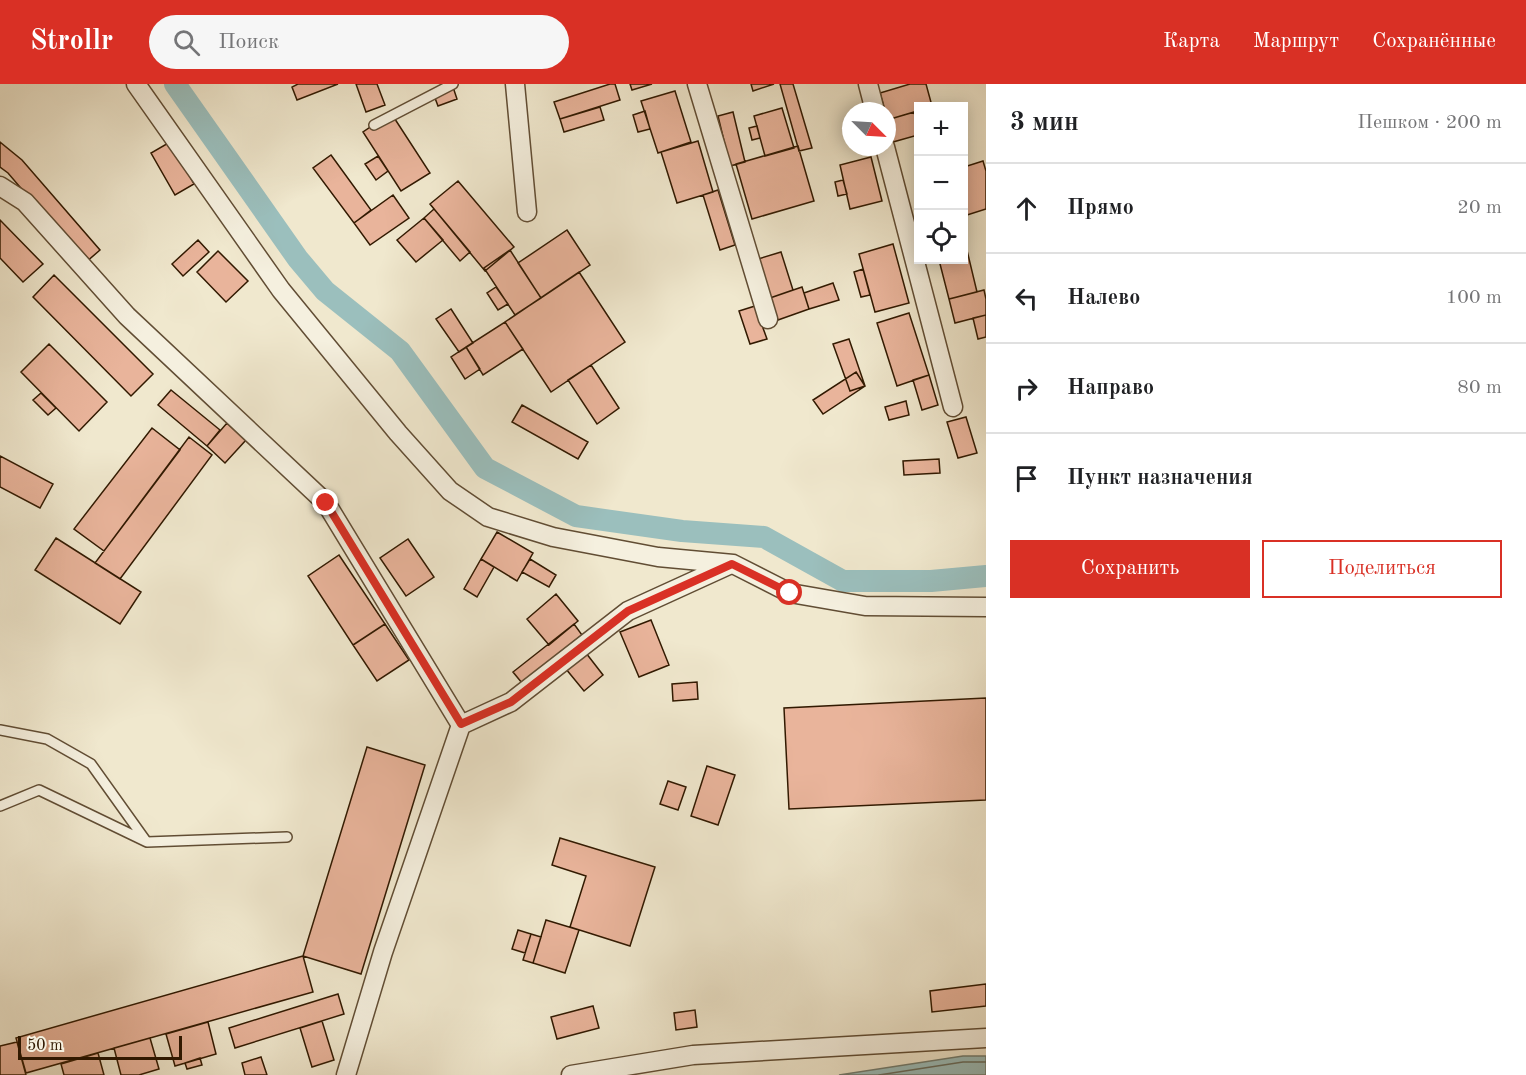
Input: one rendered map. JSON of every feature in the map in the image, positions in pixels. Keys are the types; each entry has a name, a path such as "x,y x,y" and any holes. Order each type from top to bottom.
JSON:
{"street":[{"path":"136,84 280,290 398,433 450,491 488,517 553,537 658,557 732,564 790,593 865,606 986,607"},
{"path":"514,84 527,212"},
{"path":"697,84 768,319"},
{"path":"868,84 873,102"},
{"path":"887,156 953,407"},
{"path":"0,186 25,202 127,316 326,503 461,724"},
{"path":"346,1075 384,952 461,724 511,702 628,611 732,564"},
{"path":"571,1075 693,1054 986,1038"}],"lane":[{"path":"374,125 453,84"},
{"path":"0,730 46,739 91,764 147,842"},
{"path":"0,806 39,790 147,842 287,837"}],"water":[{"path":"963,1056 986,1056 986,1075 839,1075"}],"building":[{"path":"298,84 338,84 297,100 292,87"},
{"path":"356,84 377,84 385,105 366,112"},
{"path":"452,84 457,99 438,106 432,90"},
{"path":"615,84 620,100 560,119 554,102"},
{"path":"630,84 652,84 632,90"},
{"path":"751,84 774,84 753,91"},
{"path":"780,84 793,84 812,148 799,151"},
{"path":"910,84 926,84 931,102 914,102 914,112 896,117 896,102 882,102 880,93"},
{"path":"675,91 691,142 658,153 641,101"},
{"path":"600,107 604,120 564,132 560,119"},
{"path":"782,108 794,148 765,156 754,116"},
{"path":"645,111 650,129 638,132 633,115"},
{"path":"733,112 745,162 730,166 718,116"},
{"path":"914,112 914,136 896,141 896,117"},
{"path":"391,113 430,173 401,191 363,132"},
{"path":"757,126 760,138 752,140 749,128"},
{"path":"698,141 713,192 677,203 661,152"},
{"path":"0,142 22,160 100,250 85,263 8,173 0,167"},
{"path":"170,142 194,184 175,195 151,153"},
{"path":"798,146 814,201 752,219 736,164"},
{"path":"331,155 371,210 354,223 313,168"},
{"path":"378,156 388,171 376,180 365,164"},
{"path":"871,157 882,201 850,209 840,165"},
{"path":"983,161 986,171 986,209 968,215 968,210 968,166"},
{"path":"843,180 847,194 838,196 835,182"},
{"path":"458,181 514,247 485,271 430,204"},
{"path":"718,190 735,245 720,250 703,195"},
{"path":"393,195 409,218 370,245 354,223"},
{"path":"434,209 470,252 460,261 424,218"},
{"path":"424,218 443,240 416,262 397,240"},
{"path":"0,220 43,264 23,282 0,258"},
{"path":"567,230 590,265 541,298 518,263"},
{"path":"198,240 209,252 183,276 172,264"},
{"path":"893,244 909,303 875,312 859,254"},
{"path":"510,250 541,298 515,315 484,268"},
{"path":"218,251 248,281 226,302 197,272"},
{"path":"781,252 793,290 770,298 758,259"},
{"path":"968,254 977,292 949,299 940,264 968,264"},
{"path":"863,269 870,295 861,297 854,272"},
{"path":"579,272 625,342 551,392 505,322"},
{"path":"54,275 153,374 131,396 33,297"},
{"path":"833,283 839,300 809,309 804,293"},
{"path":"496,287 508,304 498,310 487,293"},
{"path":"802,287 809,309 778,320 770,298"},
{"path":"984,290 986,315 955,323 949,299"},
{"path":"755,306 767,339 750,344 739,311"},
{"path":"451,309 473,343 459,352 436,319"},
{"path":"909,313 929,375 897,386 877,323"},
{"path":"986,315 986,337 978,339 973,318"},
{"path":"505,322 523,349 483,375 466,347"},
{"path":"849,339 865,386 850,391 833,344"},
{"path":"49,344 107,402 79,431 21,372"},
{"path":"466,347 480,369 465,379 451,357"},
{"path":"591,365 619,408 597,424 568,380"},
{"path":"856,372 865,386 823,414 813,400"},
{"path":"929,375 938,405 922,410 913,380"},
{"path":"171,390 220,430 207,446 158,405"},
{"path":"41,393 56,408 48,415 33,400"},
{"path":"906,401 909,415 889,420 885,407"},
{"path":"522,405 588,442 578,459 512,422"},
{"path":"966,417 977,453 958,458 947,422"},
{"path":"227,423 246,440 225,463 207,446"},
{"path":"152,428 180,450 104,551 74,529"},
{"path":"189,437 212,455 120,579 95,563"},
{"path":"0,456 53,484 40,508 0,487"},
{"path":"939,459 940,473 904,475 903,461"},
{"path":"497,532 533,553 517,581 481,559"},
{"path":"56,538 141,592 120,624 35,570"},
{"path":"408,539 434,577 406,596 380,558"},
{"path":"339,555 385,624 353,645 308,576"},
{"path":"481,559 494,567 477,597 464,589"},
{"path":"530,559 556,575 549,587 522,572"},
{"path":"556,594 578,621 549,645 527,619"},
{"path":"651,620 669,665 639,677 620,632"},
{"path":"385,624 409,660 377,681 353,645"},
{"path":"574,624 582,635 522,683 513,672"},
{"path":"586,653 603,675 584,691 566,669"},
{"path":"697,682 698,699 673,701 672,684"},
{"path":"986,698 986,800 789,809 784,708"},
{"path":"367,747 425,765 361,974 303,956"},
{"path":"707,766 735,775 718,825 691,816"},
{"path":"668,781 686,787 678,810 660,804"},
{"path":"560,838 655,867 630,946 570,927 586,876 552,865"},
{"path":"546,920 579,930 565,973 533,963"},
{"path":"518,930 531,934 525,953 512,949"},
{"path":"531,934 541,937 533,963 523,960"},
{"path":"303,956 313,992 26,1073 16,1038"},
{"path":"986,984 986,1006 932,1012 930,991"},
{"path":"338,994 344,1014 235,1048 229,1028"},
{"path":"593,1006 599,1028 557,1039 551,1017"},
{"path":"695,1010 697,1027 676,1030 674,1013"},
{"path":"322,1021 334,1060 312,1067 300,1028"},
{"path":"208,1022 216,1054 175,1066 166,1034"},
{"path":"150,1038 159,1069 139,1075 121,1075 114,1048"},
{"path":"17,1042 26,1075 0,1075 0,1046"},
{"path":"98,1053 104,1075 64,1075 61,1064"},
{"path":"261,1057 267,1075 245,1075 242,1063"},
{"path":"200,1058 202,1065 187,1069 185,1063"}],"waterway":[{"path":"175,84 298,259 325,291 400,351 485,468 576,516 682,531 764,537 843,581 931,581 986,576"}],"route":[{"path":"326,503 461,724 511,702 628,611 732,564 790,593"}]}
